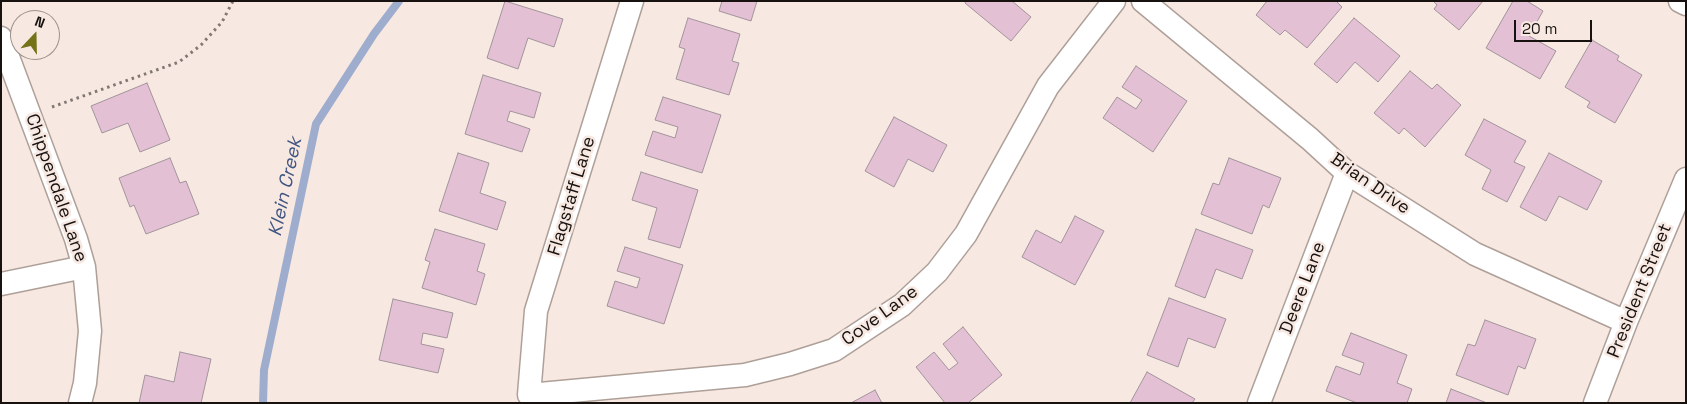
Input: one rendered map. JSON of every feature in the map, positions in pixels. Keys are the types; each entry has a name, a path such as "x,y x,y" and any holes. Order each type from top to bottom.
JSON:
{"street":[{"name":"Flagstaff Lane","path":"528,395 536,311 632,1"},
{"name":"Cove Lane","path":"528,395 745,375 790,364 834,350 902,306 936,272 966,234 1048,86 1114,1"},
{"name":"Brian Drive","path":"1143,1 1310,140 1347,174 1474,254 1626,322"},
{"path":"1680,1 1686,4"},
{"name":"Chippendale Lane","path":"1,38 76,240 84,267 90,331 85,383 80,403"},
{"name":"Deere Lane","path":"1258,403 1347,174"},
{"name":"President Street","path":"1595,403 1626,322 1686,179"},
{"path":"1,284 84,267"}],"path":[{"path":"30,115 179,62 201,45 222,22 232,1"}],"building":[{"path":"505,1 563,19 554,47 528,38 518,69 487,58"},
{"path":"722,1 757,1 751,21 719,11"},
{"path":"966,1 1012,1 1031,17 1011,41 965,3"},
{"path":"1267,1 1336,1 1342,7 1307,48 1285,30 1280,35 1256,15"},
{"path":"1433,1 1483,1 1459,30 1434,9 1437,5"},
{"path":"1513,1 1527,1 1543,11 1529,36 1556,51 1540,79 1486,48"},
{"path":"688,18 740,34 732,61 739,63 729,95 676,79 685,49 679,47"},
{"path":"1354,18 1400,56 1378,82 1355,62 1337,83 1314,64"},
{"path":"1592,40 1619,56 1617,60 1642,75 1615,123 1587,107 1590,102 1565,87"},
{"path":"1136,66 1187,101 1153,152 1103,118 1117,97 1136,109 1142,100 1122,87"},
{"path":"1410,71 1432,89 1437,84 1461,105 1425,147 1404,128 1399,134 1374,113"},
{"path":"483,75 541,93 534,118 510,111 507,121 530,129 522,152 465,134"},
{"path":"147,83 170,140 140,152 128,123 102,133 91,106"},
{"path":"663,97 721,115 702,173 645,155 653,131 675,138 678,127 655,120"},
{"path":"894,117 947,145 933,172 908,159 894,187 865,171"},
{"path":"1484,119 1526,141 1514,162 1525,167 1507,202 1482,189 1491,170 1465,155"},
{"path":"458,153 489,163 480,193 506,202 497,230 439,211"},
{"path":"1549,153 1602,181 1587,210 1559,196 1546,221 1520,207"},
{"path":"170,158 180,183 186,181 199,214 146,234 134,205 130,207 119,178"},
{"path":"1229,158 1281,178 1269,208 1263,205 1252,234 1201,214 1213,183 1219,185"},
{"path":"641,172 698,190 680,248 648,239 657,208 632,200"},
{"path":"1075,216 1104,231 1075,285 1022,257 1036,230 1061,243"},
{"path":"435,229 485,244 477,271 485,274 476,305 422,288 430,262 425,260"},
{"path":"1196,229 1253,250 1242,279 1216,269 1205,298 1175,286"},
{"path":"625,247 683,265 664,324 607,306 615,281 637,288 640,278 617,271"},
{"path":"1169,298 1226,319 1215,348 1188,338 1178,367 1147,355"},
{"path":"393,299 453,313 447,338 423,333 421,344 444,349 438,373 379,360"},
{"path":"1485,320 1536,339 1525,369 1518,366 1508,395 1456,375 1468,344 1475,346"},
{"path":"963,327 1002,375 968,403 945,403 916,367 934,352 949,370 958,363 943,344"},
{"path":"1351,333 1407,355 1397,383 1412,389 1407,403 1357,403 1326,391 1336,366 1360,375 1364,363 1342,355"},
{"path":"180,352 211,359 201,403 139,403 145,375 174,382"},
{"path":"1147,372 1195,399 1192,403 1130,403"},
{"path":"1451,389 1487,403 1446,403"},
{"path":"875,390 882,403 851,403"}],"waterway":[{"name":"Klein Creek","path":"263,403 264,370 316,124 374,34 399,1"}]}
